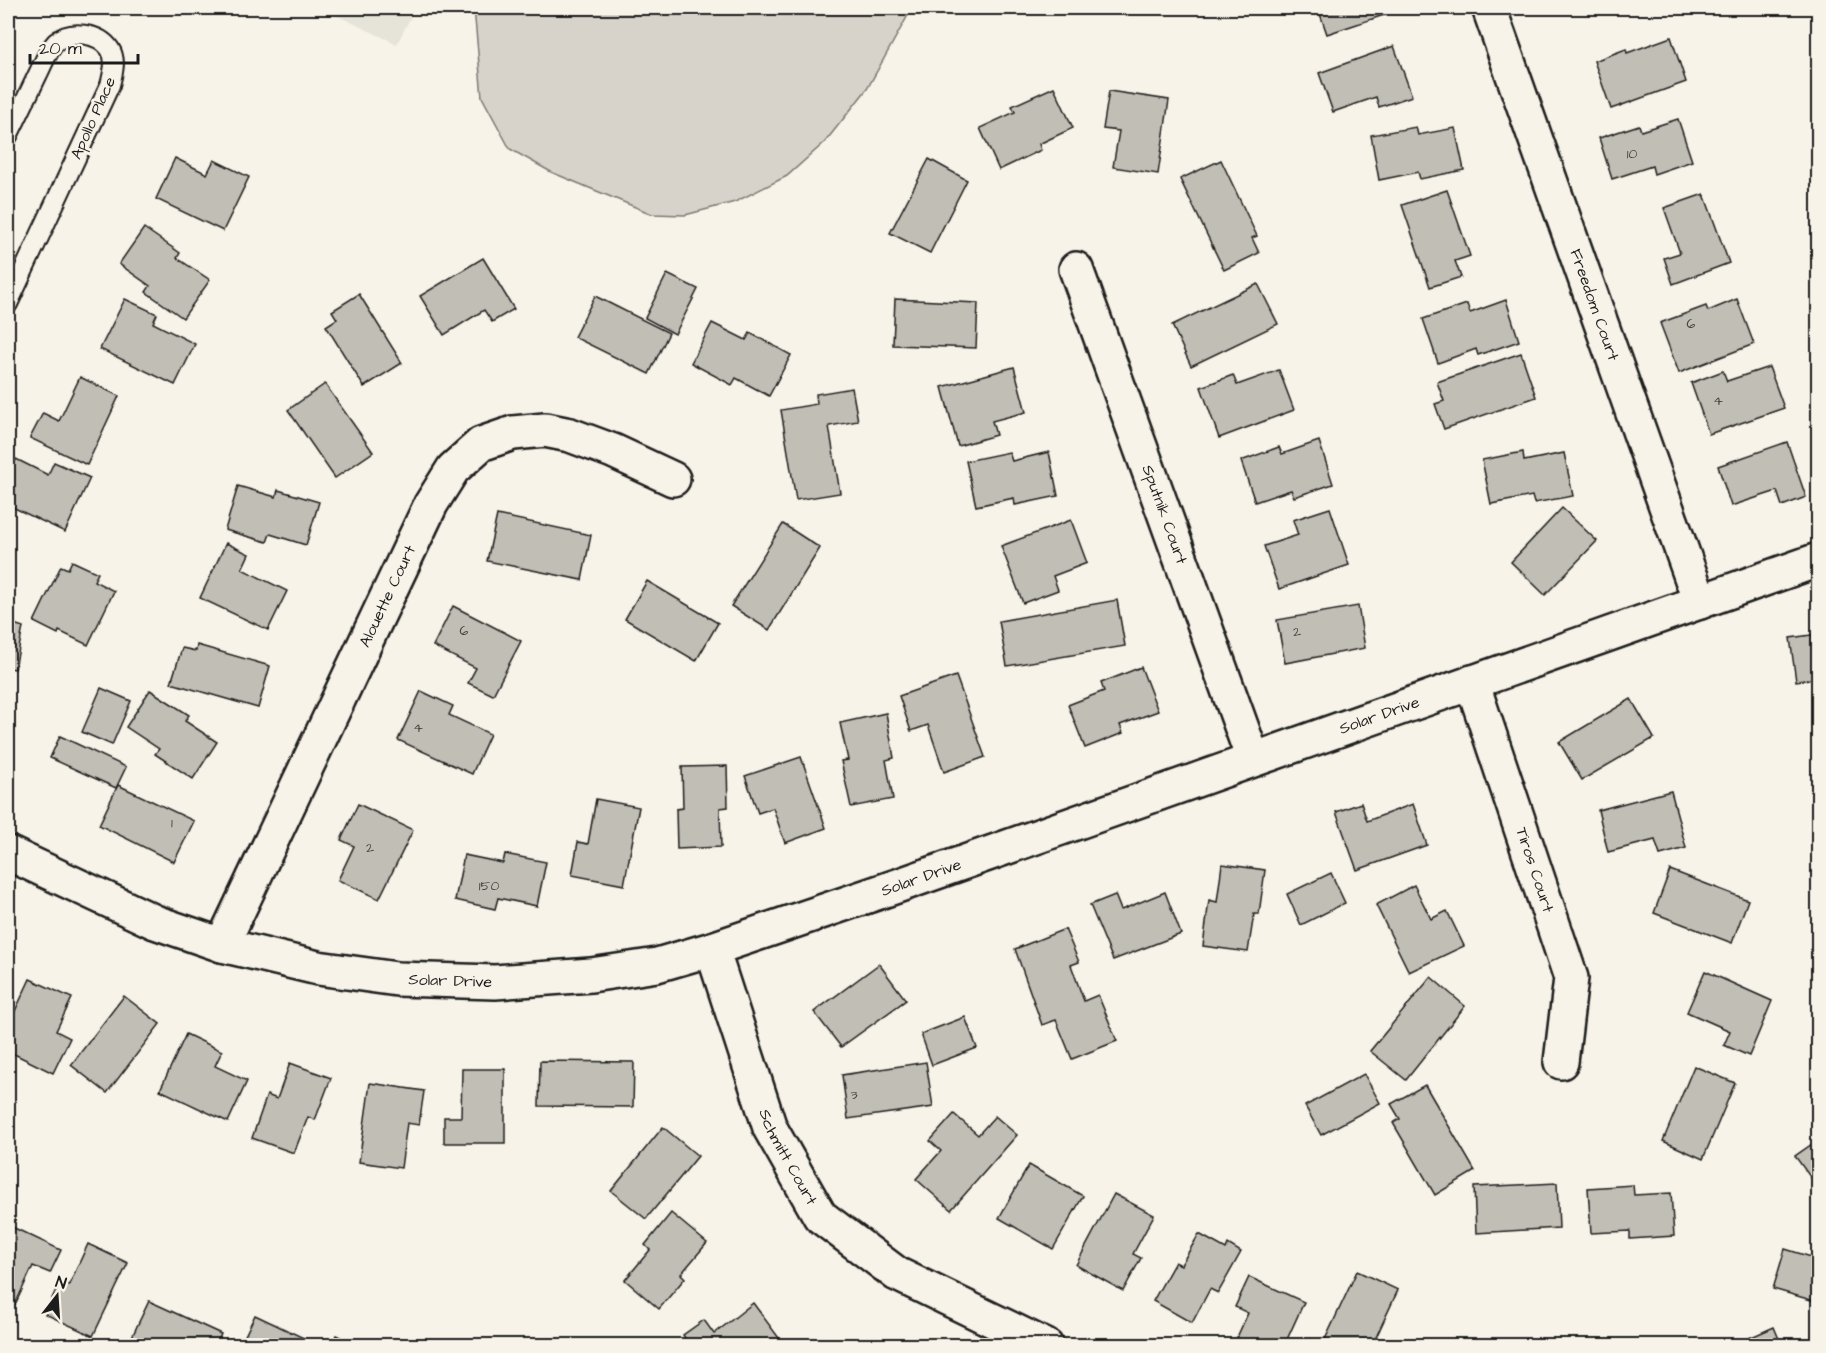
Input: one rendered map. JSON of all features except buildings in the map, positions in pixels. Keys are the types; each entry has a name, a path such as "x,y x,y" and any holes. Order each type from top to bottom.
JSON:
{"street":[{"name":"Freedom Court","path":"1490,8 1700,602"},
{"name":"Sputnik Court","path":"1076,269 1253,759"},
{"name":"Alouette Court","path":"222,945 431,504 453,469 481,444 513,433 544,430 570,435 613,451 673,479"},
{"name":"Solar Drive","path":"8,853 155,922 222,945 318,968 397,979 495,982 591,975 657,965 712,949 1818,560"},
{"name":"Tiros Court","path":"1473,682 1571,978 1561,1062"},
{"name":"Schmitt Court","path":"712,949 770,1128 820,1216 897,1274 1046,1346"}],"lane":[{"name":"Apollo Place","path":"8,136 46,57 56,42 75,34 84,35 96,38 110,50 114,60 114,72 110,85 8,304"}],"shaded area":[{"path":"321,8 415,8 397,44"},
{"path":"474,8 912,8 867,89 825,142 787,176 735,202 685,215 652,214 551,172 510,149 482,97"}]}
